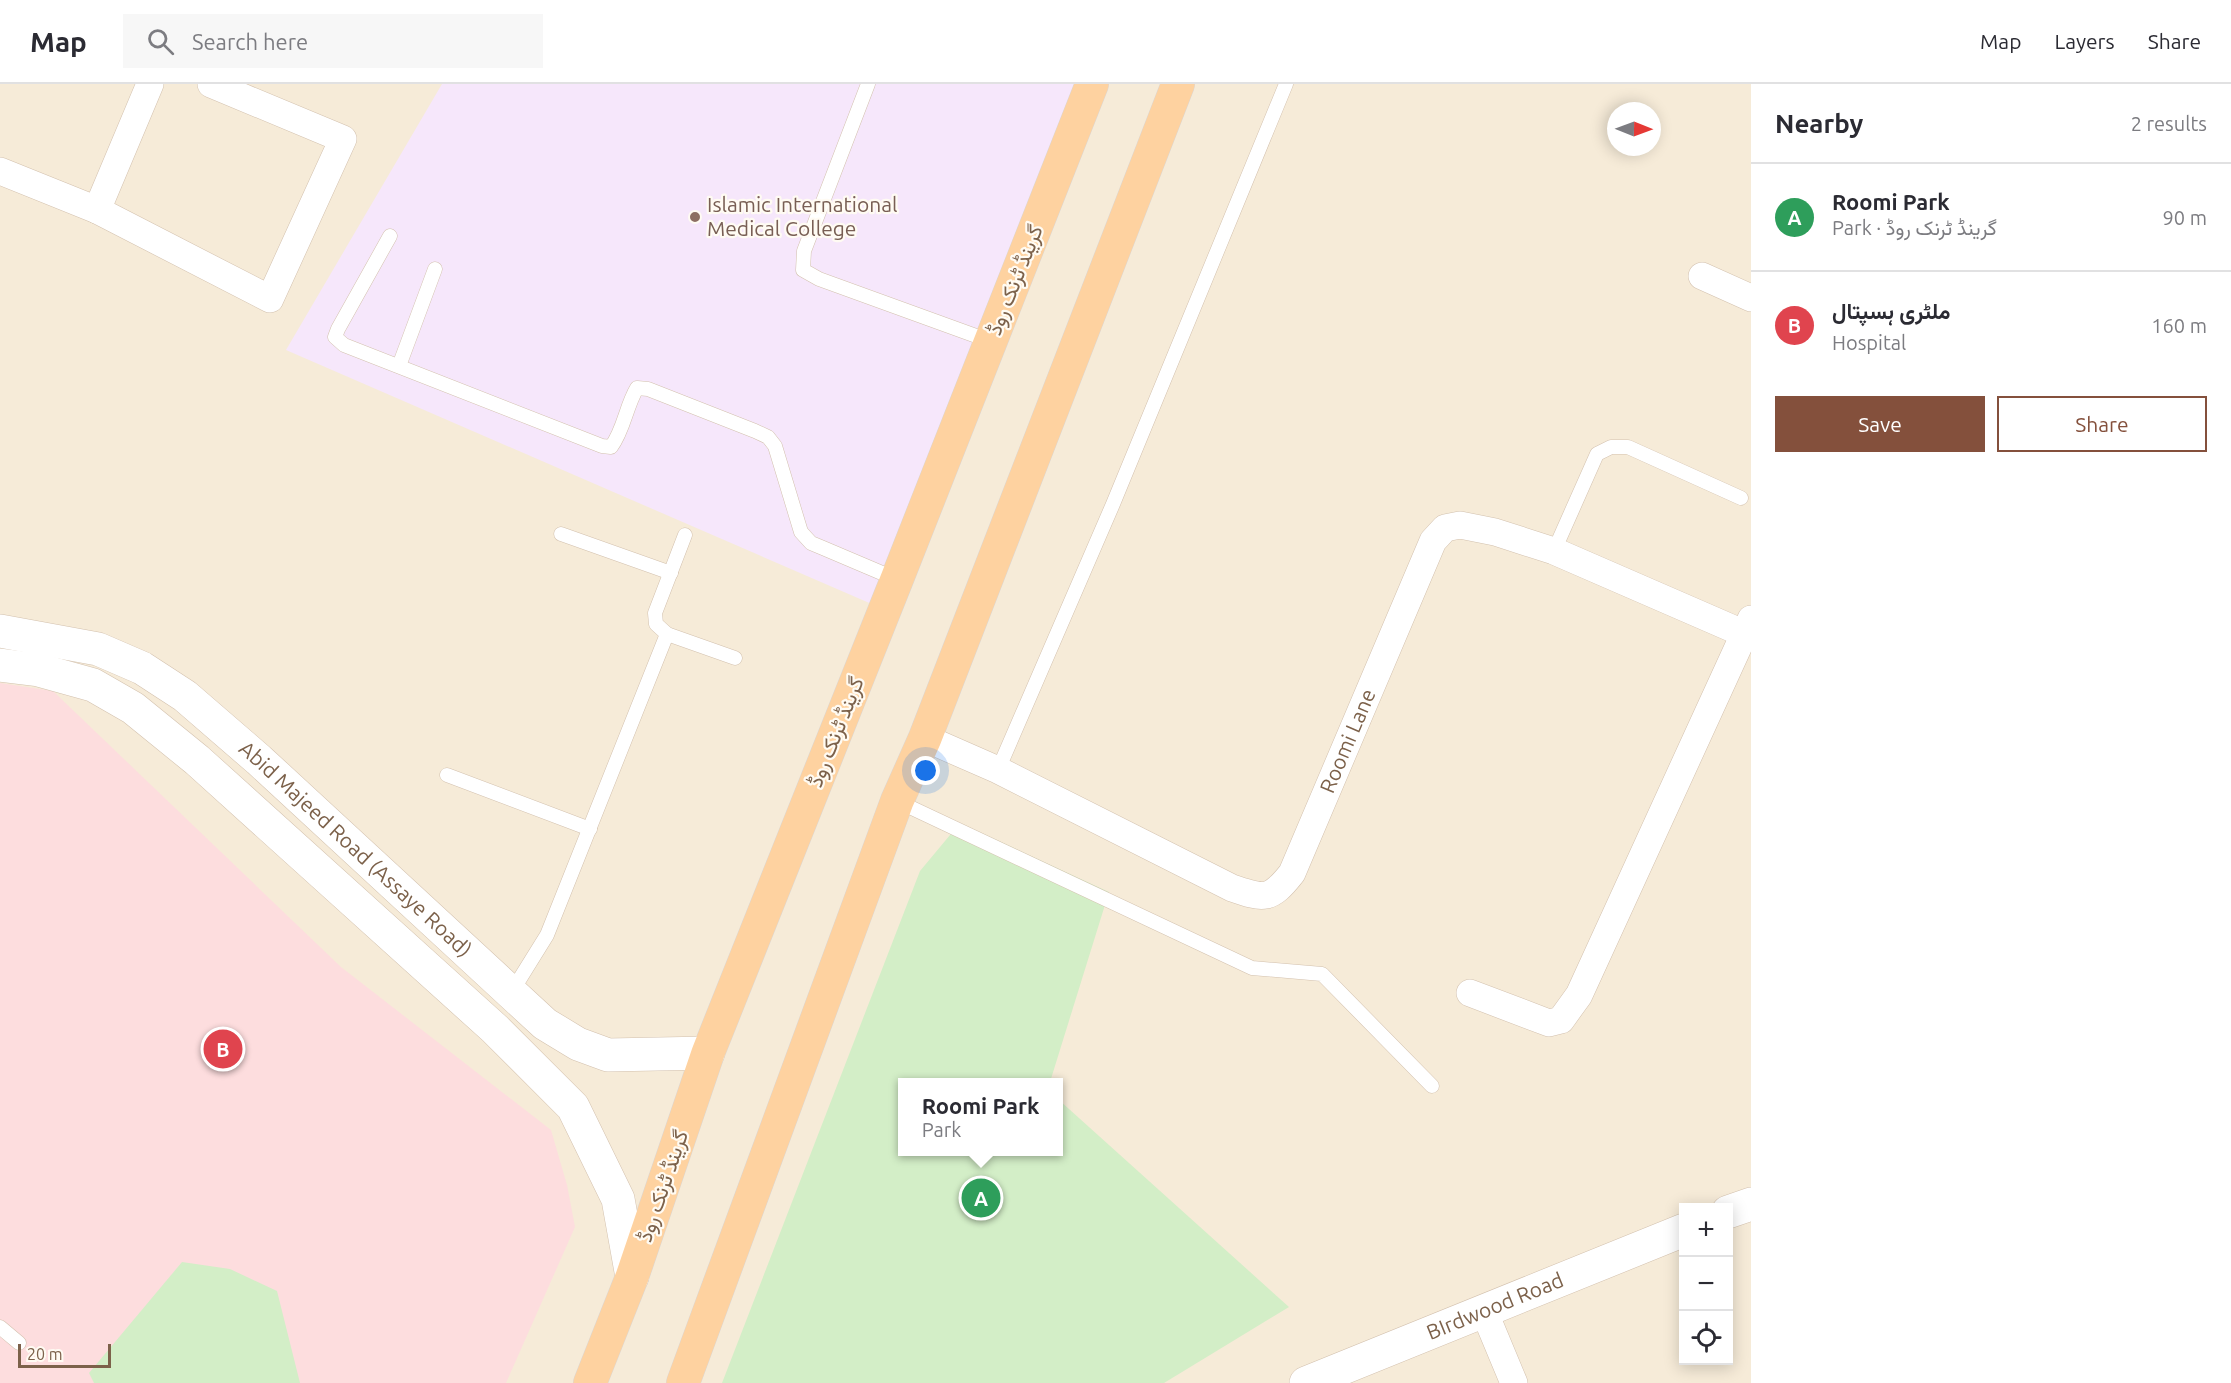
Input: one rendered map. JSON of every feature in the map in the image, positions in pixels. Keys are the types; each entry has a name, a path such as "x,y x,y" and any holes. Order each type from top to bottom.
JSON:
{"highway":[{"name":"گرینڈ ٹرنک روڈ","path":"590,1383 632,1277 708,1053 1092,84"},
{"path":"683,1383 897,801 925,738 1178,84"}],"street":[{"path":"97,210 150,84"},
{"path":"0,171 97,210 270,299 343,139 211,84"},
{"path":"1702,276 1751,298"},
{"name":"Roomi Lane","path":"925,738 998,770 1232,888 1256,897 1271,894 1282,886 1292,873 1433,541 1445,528 1460,525 1480,528 1554,551 1749,628"},
{"path":"1470,993 1549,1023 1561,1020 1579,995 1749,628"},
{"name":"Abid Majeed Road (Assaye Road)","path":"0,631 98,649 142,668 185,696 259,760 545,1024 578,1044 608,1055 708,1053"},
{"name":"Abid Majeed Road (Assaye Road)","path":"0,665 39,670 93,685 133,708 197,760 495,1029 573,1107 618,1199 632,1277"},
{"path":"1733,1210 1751,1204"},
{"name":"BIrdwood Road","path":"1306,1383 1679,1232"},
{"path":"1484,1311 1514,1383"}],"lane":[{"path":"868,84 804,251 803,270 819,279 990,341"},
{"path":"998,770 1113,504 1286,84"},
{"path":"390,236 338,328 335,338 344,345 602,446 611,447 616,439 637,388 648,389 755,431 768,437 775,446 801,532 811,543 897,579"},
{"path":"399,366 435,269"},
{"path":"1554,551 1597,454 1611,447 1628,447 1742,498"},
{"path":"561,534 671,573"},
{"path":"686,535 655,613 656,624 667,634 735,658"},
{"path":"511,993 547,935 667,634"},
{"path":"447,775 590,829"},
{"path":"897,801 1252,968 1322,975 1432,1086"},
{"path":"0,1327 19,1343"}],"shaded area":[{"path":"0,84 1751,84 1751,1383 0,1383"},
{"name":"Islamic International Medical College","path":"442,84 1078,84 874,605 286,350"},
{"path":"0,683 53,691 341,967 551,1130 567,1185 575,1227 506,1383 0,1383"}],"green space":[{"path":"960,823 1109,892 1051,1078 898,1078 898,1156 1063,1156 1063,1104 1289,1307 1164,1383 722,1383 920,871"},
{"path":"182,1262 230,1269 277,1291 300,1383 94,1383 89,1373"}],"place":[{"name":"Islamic International Medical College","path":"695,217"},
{"name":"ملٹری ہسپتال","path":"223,1049"},
{"name":"Roomi Park","path":"981,1198"}]}
